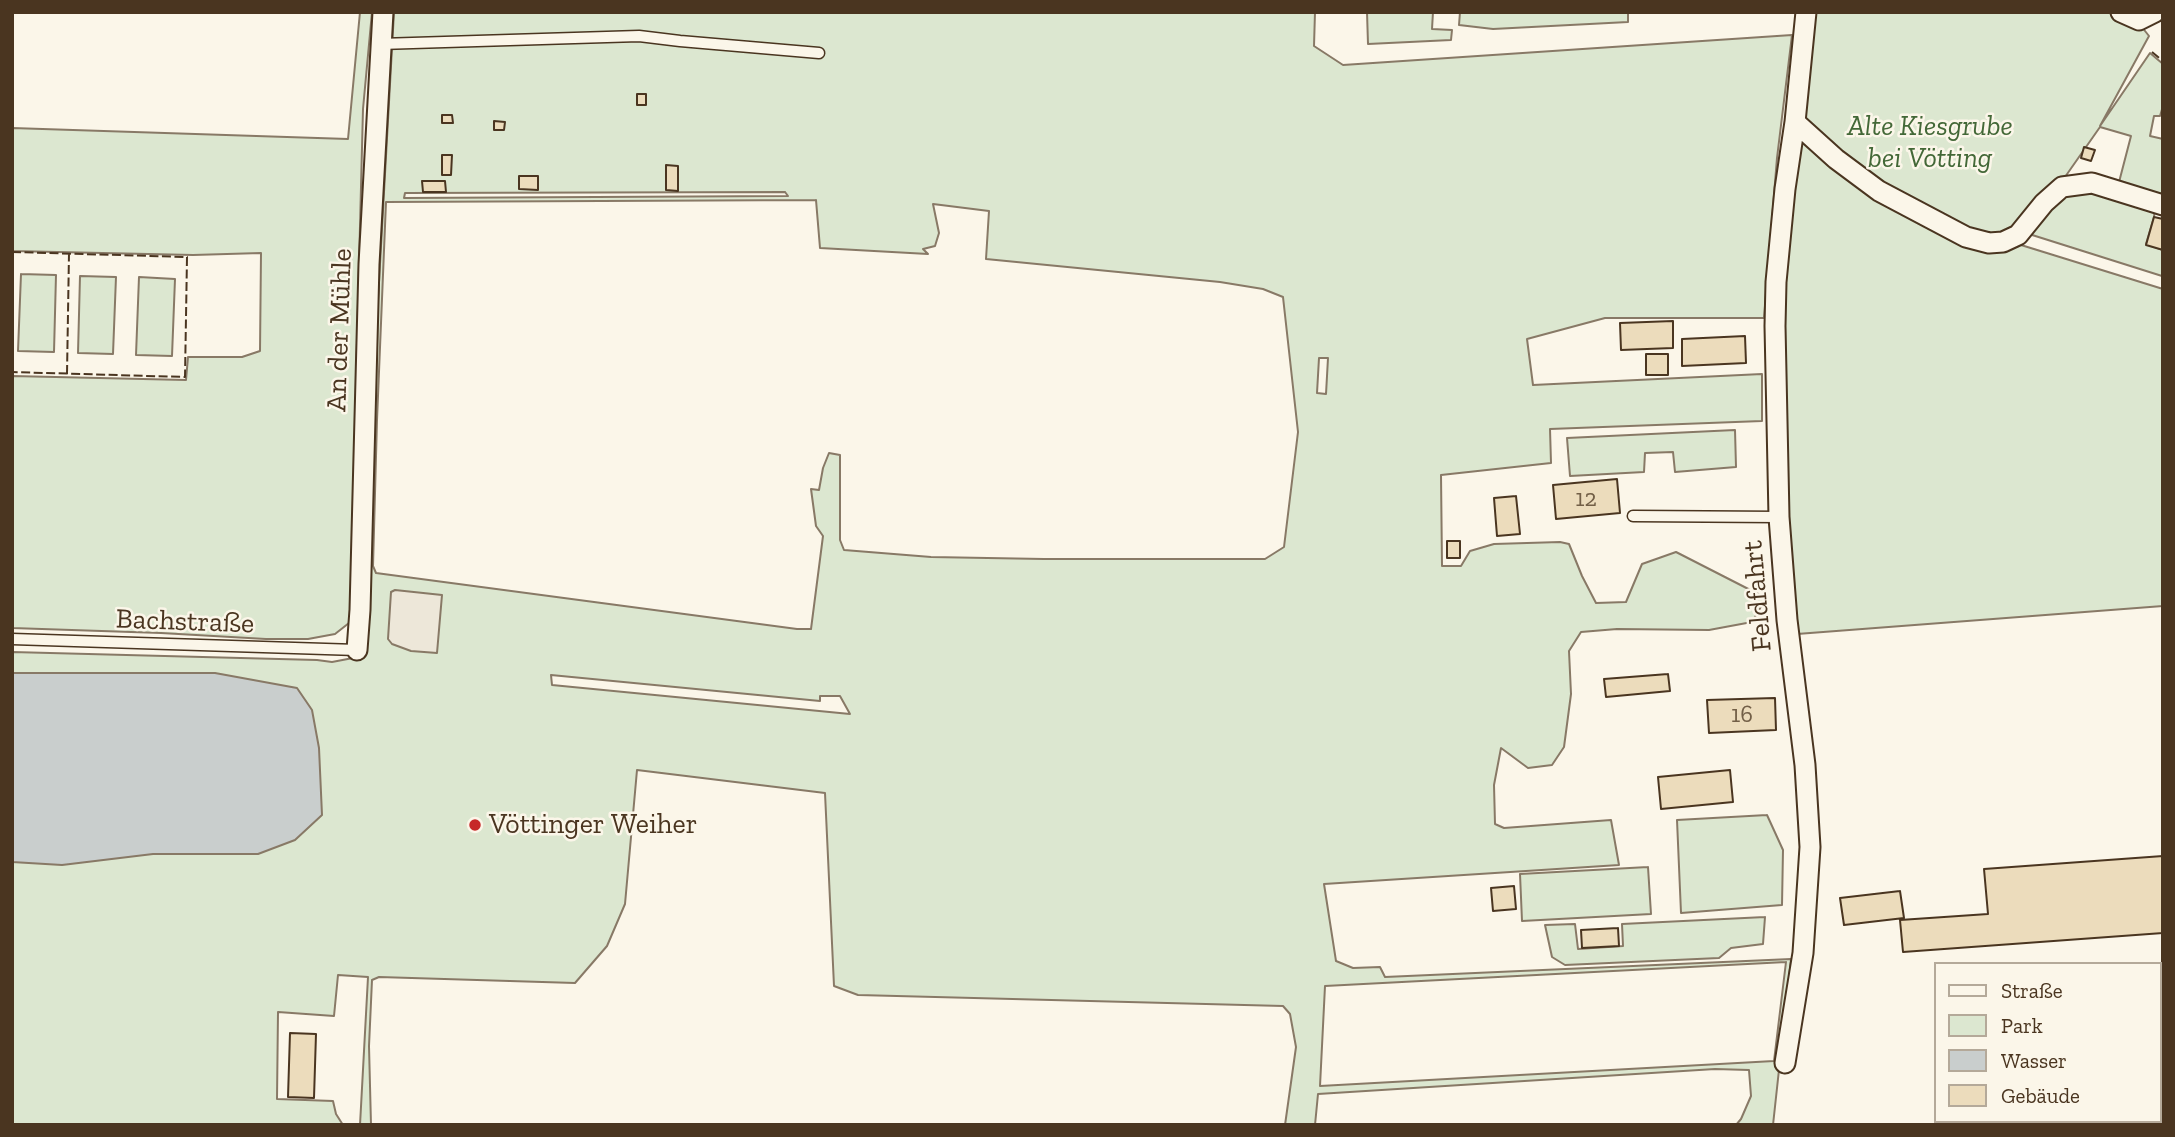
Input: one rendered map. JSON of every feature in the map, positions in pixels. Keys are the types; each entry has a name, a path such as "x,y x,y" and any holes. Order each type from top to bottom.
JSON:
{"street":[{"name":"An der Mühle","path":"357,650 369,264 383,12"},
{"name":"Feldfahrt","path":"1785,1063 1803,953 1810,847 1805,765 1787,620 1779,517 1775,326 1776,282 1785,189 1806,12"},
{"path":"2121,12 2139,20 2155,12"},
{"path":"1795,122 1836,159 1880,191 1966,237 1989,243 2003,243 2018,234 2044,202 2062,187 2092,183 2163,205"}],"lane":[{"path":"380,44 639,36 818,53"},
{"path":"1633,516 1779,517"},
{"name":"Bachstraße","path":"12,639 357,650"}],"green space":[{"path":"360,12 372,12 363,109 356,382 355,592 353,614 349,623 335,634 308,639 12,628 12,376 186,380 188,357 242,357 260,351 261,253 193,255 12,251 12,128 348,139"},
{"path":"394,12 1315,12 1314,46 1343,65 1792,35 1777,158 1764,318 1605,318 1527,339 1533,385 1762,374 1762,421 1550,429 1551,463 1441,475 1442,566 1461,566 1470,551 1494,544 1560,542 1569,544 1596,603 1626,602 1642,564 1676,552 1766,598 1752,622 1709,630 1617,629 1581,632 1569,651 1571,694 1564,747 1552,765 1528,768 1501,748 1494,785 1495,824 1504,828 1611,820 1619,865 1324,884 1336,961 1353,968 1380,967 1385,977 1791,959 1773,1125 1736,1125 1751,1096 1749,1070 1715,1069 1318,1094 1315,1125 1285,1125 1296,1047 1290,1014 1283,1006 858,995 834,986 825,793 637,770 625,904 607,946 575,983 379,977 372,980 369,1046 371,1125 360,1125 368,977 338,975 334,1016 278,1012 277,1099 333,1101 336,1114 343,1125 12,1125 12,652 332,662 353,658 374,372","holes":["785,192 788,196 404,198 405,193","816,200 820,248 928,254 923,249 935,246 939,233 933,204 989,211 986,259 1220,282 1263,289 1283,297 1298,432 1284,547 1265,559 931,557 844,550 840,540 840,455 829,453 819,490 811,489 816,526 823,536 811,629 376,573 373,566 386,202","1319,358 1328,358 1326,394 1317,393","551,675 820,701 820,696 840,696 850,714 552,685","1786,962 1774,1061 1320,1086 1325,986"]},
{"path":"1367,12 1433,12 1432,29 1452,30 1451,40 1368,44"},
{"path":"1460,12 1628,12 1628,22 1493,29 1459,25"},
{"name":"Alte Kiesgrube bei Vötting","path":"1813,12 2130,12 2149,36 2100,126 2150,53 2163,64 2163,106 2160,116 2154,116 2150,136 2163,139 2163,198 2118,186 2131,136 2100,127 2058,187 2085,187 2155,208 2146,244 2163,250 2162,276 2029,234 2021,245 2163,289 2163,606 1797,634 1784,513 1781,308"},
{"path":"21,274 56,275 54,352 18,351"},
{"path":"80,276 116,277 113,354 78,353"},
{"path":"139,277 175,279 172,356 136,355"},
{"path":"1735,430 1736,467 1675,472 1673,452 1645,453 1644,472 1570,476 1567,438"},
{"path":"1767,815 1783,850 1782,905 1681,913 1677,820"},
{"path":"1648,867 1651,914 1522,921 1520,874"},
{"path":"1765,917 1763,944 1731,948 1719,958 1565,965 1552,957 1545,925 1575,924 1578,949 1623,946 1622,924"}],"shaded area":[{"path":"395,590 442,595 437,653 411,651 392,644 388,639 391,592"}],"water":[{"path":"12,673 215,673 297,688 312,710 319,748 322,815 295,840 258,854 153,854 62,865 12,862"}],"building":[{"path":"637,94 646,94 646,105 637,105"},
{"path":"442,115 452,115 453,123 442,123"},
{"path":"494,121 505,122 504,130 494,130"},
{"path":"2084,147 2095,150 2091,161 2081,158"},
{"path":"442,155 452,155 451,175 442,175"},
{"path":"666,165 678,166 678,191 666,190"},
{"path":"519,176 538,176 538,190 519,189"},
{"path":"422,181 445,181 446,192 423,192"},
{"path":"2154,217 2163,219 2163,250 2146,245"},
{"path":"1673,321 1673,348 1621,350 1620,323"},
{"path":"1745,336 1746,363 1682,366 1682,339"},
{"path":"1646,354 1668,354 1668,375 1646,375"},
{"path":"1617,479 1620,513 1556,519 1553,485"},
{"path":"1516,496 1520,534 1497,536 1494,498"},
{"path":"1447,541 1460,541 1460,558 1447,558"},
{"path":"1668,674 1670,691 1606,697 1604,679"},
{"path":"1775,698 1776,730 1709,733 1707,700"},
{"path":"1730,770 1733,802 1661,809 1658,777"},
{"path":"2163,856 2163,933 1903,952 1900,920 1988,914 1984,869"},
{"path":"1514,886 1516,909 1493,911 1491,888"},
{"path":"1900,891 1904,918 1844,925 1840,898"},
{"path":"1618,928 1619,946 1582,948 1581,930"},
{"path":"290,1033 316,1034 314,1098 288,1097"}],"fence":[{"path":"2152,52 2163,61"},
{"path":"12,252 187,257 185,377 12,372"},
{"path":"67,374 69,253"}],"place":[{"name":"Vöttinger Weiher","path":"475,825"}]}
